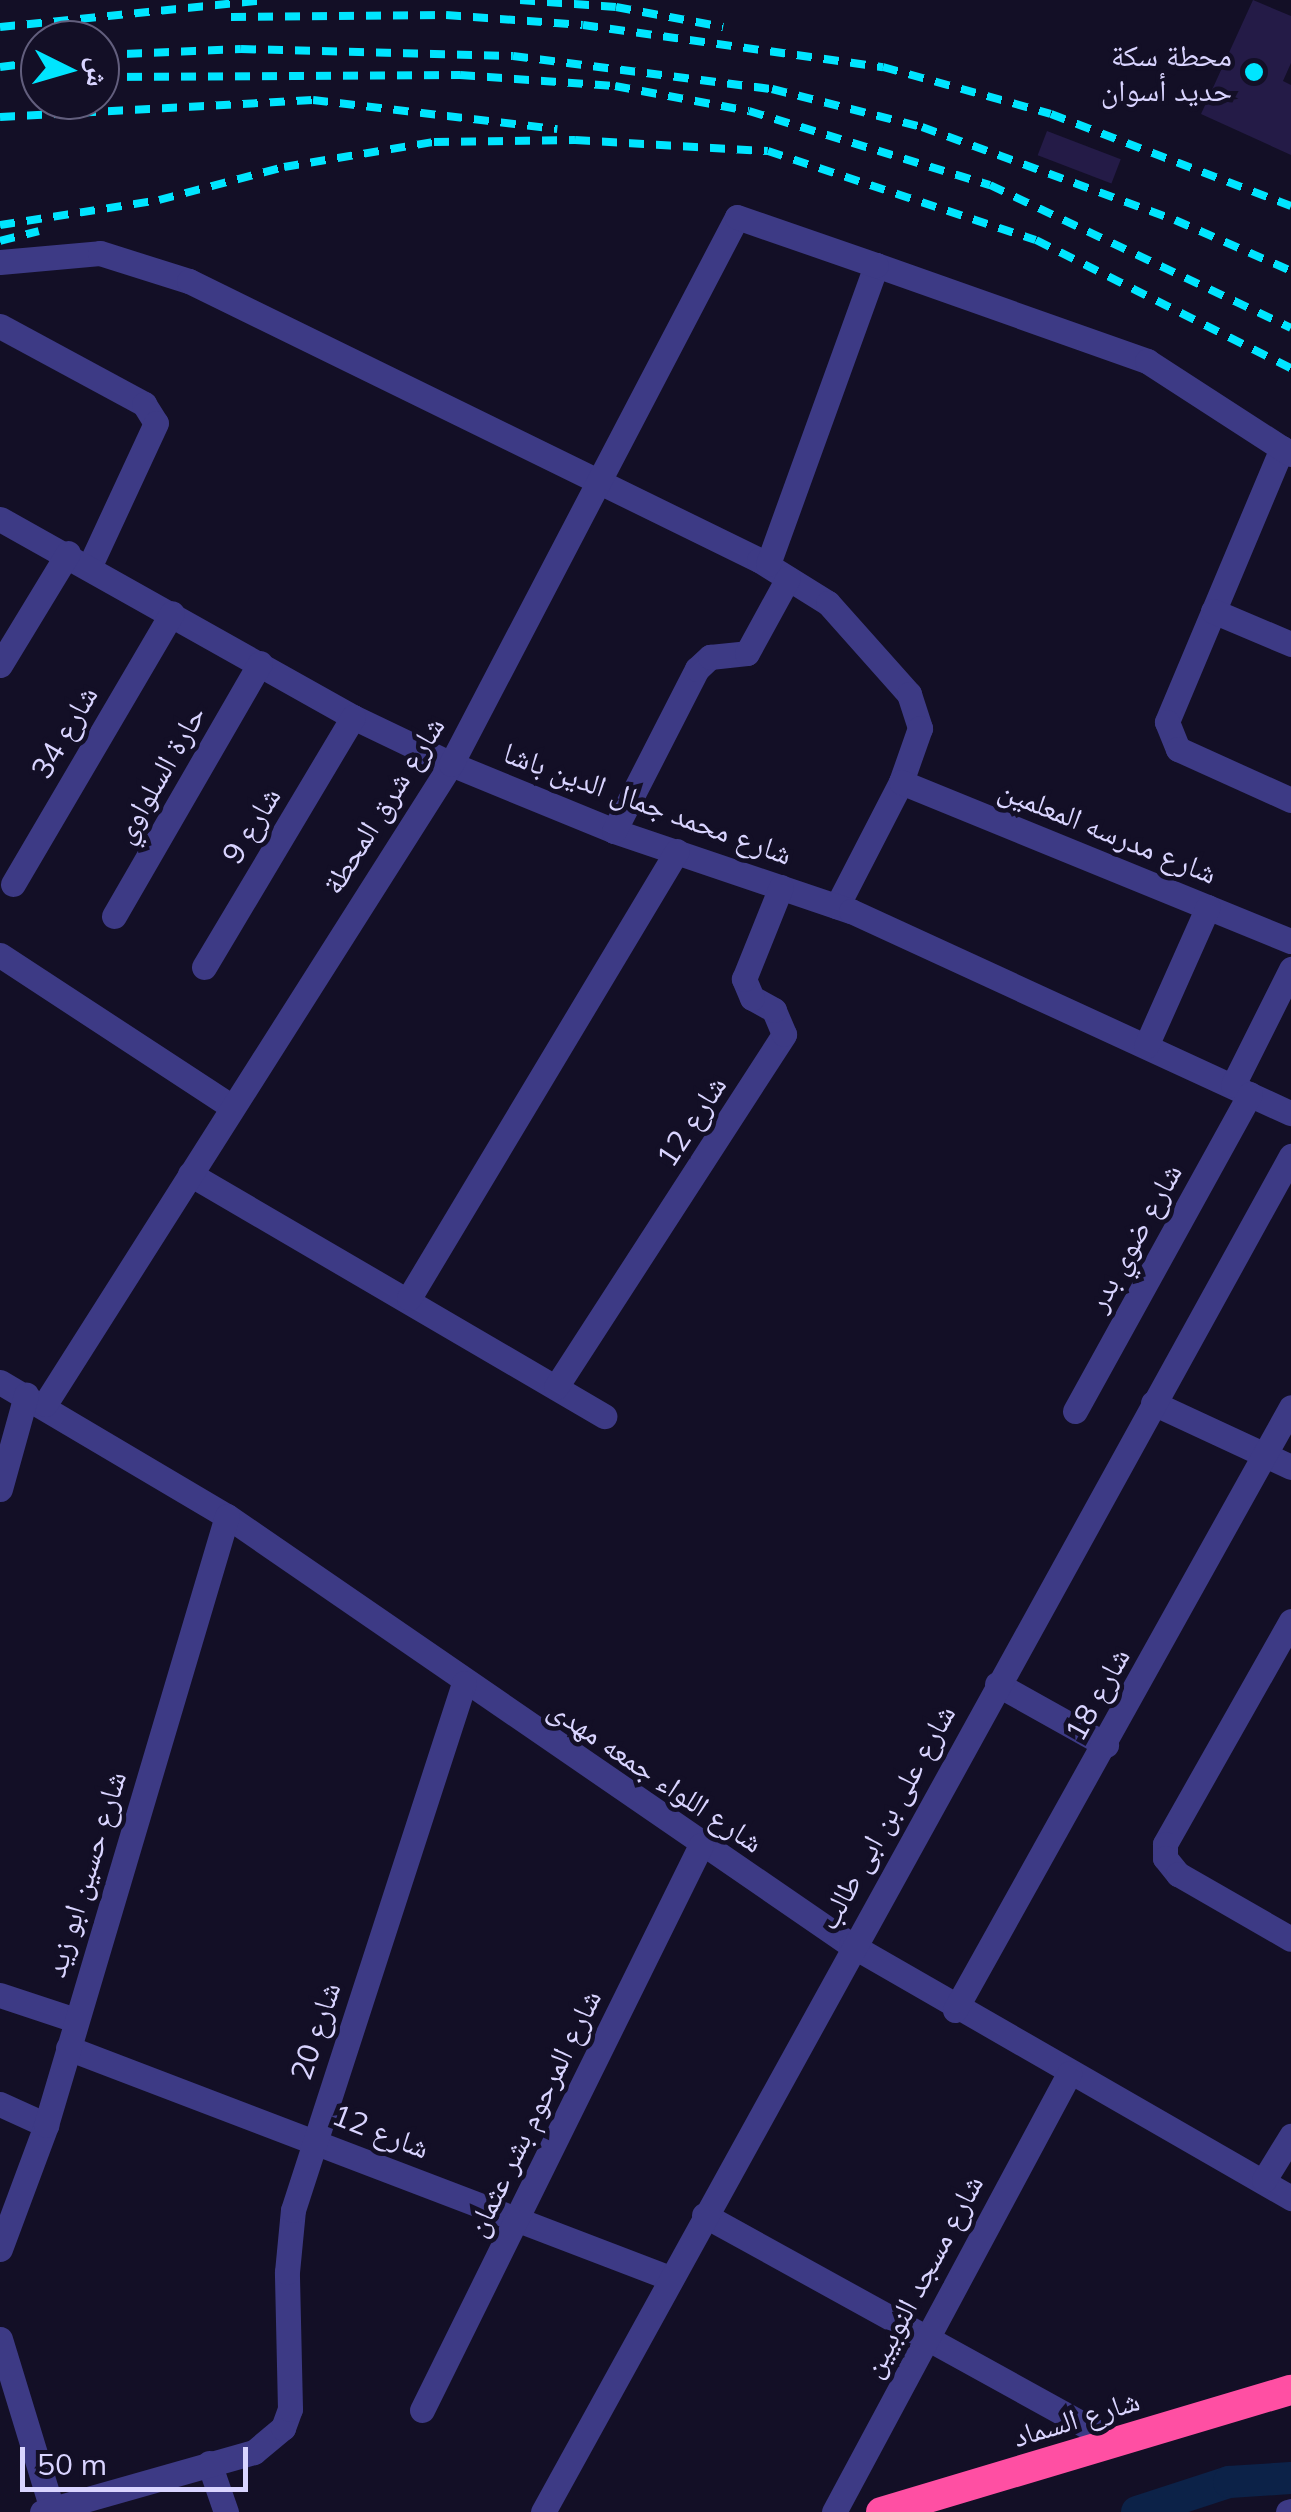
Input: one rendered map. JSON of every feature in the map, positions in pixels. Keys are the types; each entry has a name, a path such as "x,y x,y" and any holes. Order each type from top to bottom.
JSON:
{"highway":[{"name":"شارع السماد","path":"881,2512 1291,2390"}],"street":[{"name":"شارع شرق المحطة","path":"0,1490 36,1400 190,1174 451,764 738,217 876,264"},
{"path":"0,262 82,252 133,260 599,481 778,571 828,603 909,694 920,728 901,782 837,906"},
{"path":"614,831 697,669 710,656 748,653 876,264 1148,360 1286,451 1166,722 1178,749 1291,800"},
{"path":"0,326 144,404 156,423 79,559 0,664"},
{"name":"شارع محمد جمال الدين باشا","path":"0,520 79,559 353,717 451,764 614,831 837,906 1291,1113"},
{"path":"1214,611 1291,644"},
{"name":"شارع 34","path":"13,884 172,613"},
{"name":"حارة السلواوي","path":"114,916 260,663"},
{"name":"شارع 9","path":"204,966 353,717"},
{"name":"شارع مدرسه المعلمين","path":"901,782 1291,941"},
{"path":"409,1298 678,851"},
{"name":"شارع 12","path":"556,1387 784,1034 774,1010 752,998 744,979 782,887"},
{"path":"1146,1046 1208,907"},
{"path":"0,955 232,1106"},
{"name":"شارع ضوي بدر","path":"1075,1411 1242,1089 1291,969"},
{"name":"شارع على بن ابى طالب","path":"543,2512 851,1945 1291,1156"},
{"path":"190,1174 409,1298 604,1416"},
{"name":"شارع اللواء جمعه مهدى","path":"0,1382 227,1516 464,1683 851,1945 955,2010 1291,2198"},
{"path":"1153,1403 1291,1467"},
{"name":"شارع 18","path":"955,2010 1291,1408"},
{"name":"شارع حسين ابو زيد","path":"0,2250 46,2125 227,1516"},
{"path":"1291,1621 1166,1844 1165,1858 1178,1874 1291,1939"},
{"name":"شارع 20","path":"209,2463 274,2440 290,2409 287,2272 294,2210 313,2139 464,1683"},
{"path":"997,1684 1106,1745"},
{"name":"شارع المرحوم بشر عثمان","path":"422,2410 701,1845"},
{"path":"0,1995 75,2020"},
{"name":"شارع 12","path":"68,2048 670,2278"},
{"name":"شارع مسجد النوبيين","path":"834,2512 1069,2073"},
{"path":"0,2104 46,2125"},
{"path":"1264,2180 1291,2136"},
{"path":"704,2215 1116,2443"},
{"path":"0,2339 49,2511 209,2463 226,2512"}],"building":[{"name":"محطة سكة حديد أسوان","path":"1253,0 1291,16 1291,63 1283,81 1291,85 1291,155 1201,114"},
{"path":"1047,131 1121,159 1111,184 1038,155"}],"waterway":[{"path":"1137,2512 1229,2482 1291,2478"}],"railway":[{"path":"0,27 264,0"},
{"path":"520,0 616,7 723,27"},
{"path":"231,17 446,15 583,25 883,67 1051,114 1291,206"},
{"path":"120,54 241,49 513,56 772,89 922,127 1175,220 1291,271"},
{"path":"0,67 20,64"},
{"path":"120,77 460,75 615,86 749,111 990,185 1291,328"},
{"path":"0,117 313,100 557,129"},
{"path":"0,225 159,200 284,167 434,142 575,140 768,151 1036,240 1291,368"},
{"path":"0,241 39,231"}],"place":[{"name":"محطة سكة حديد أسوان","path":"1254,72"}]}
